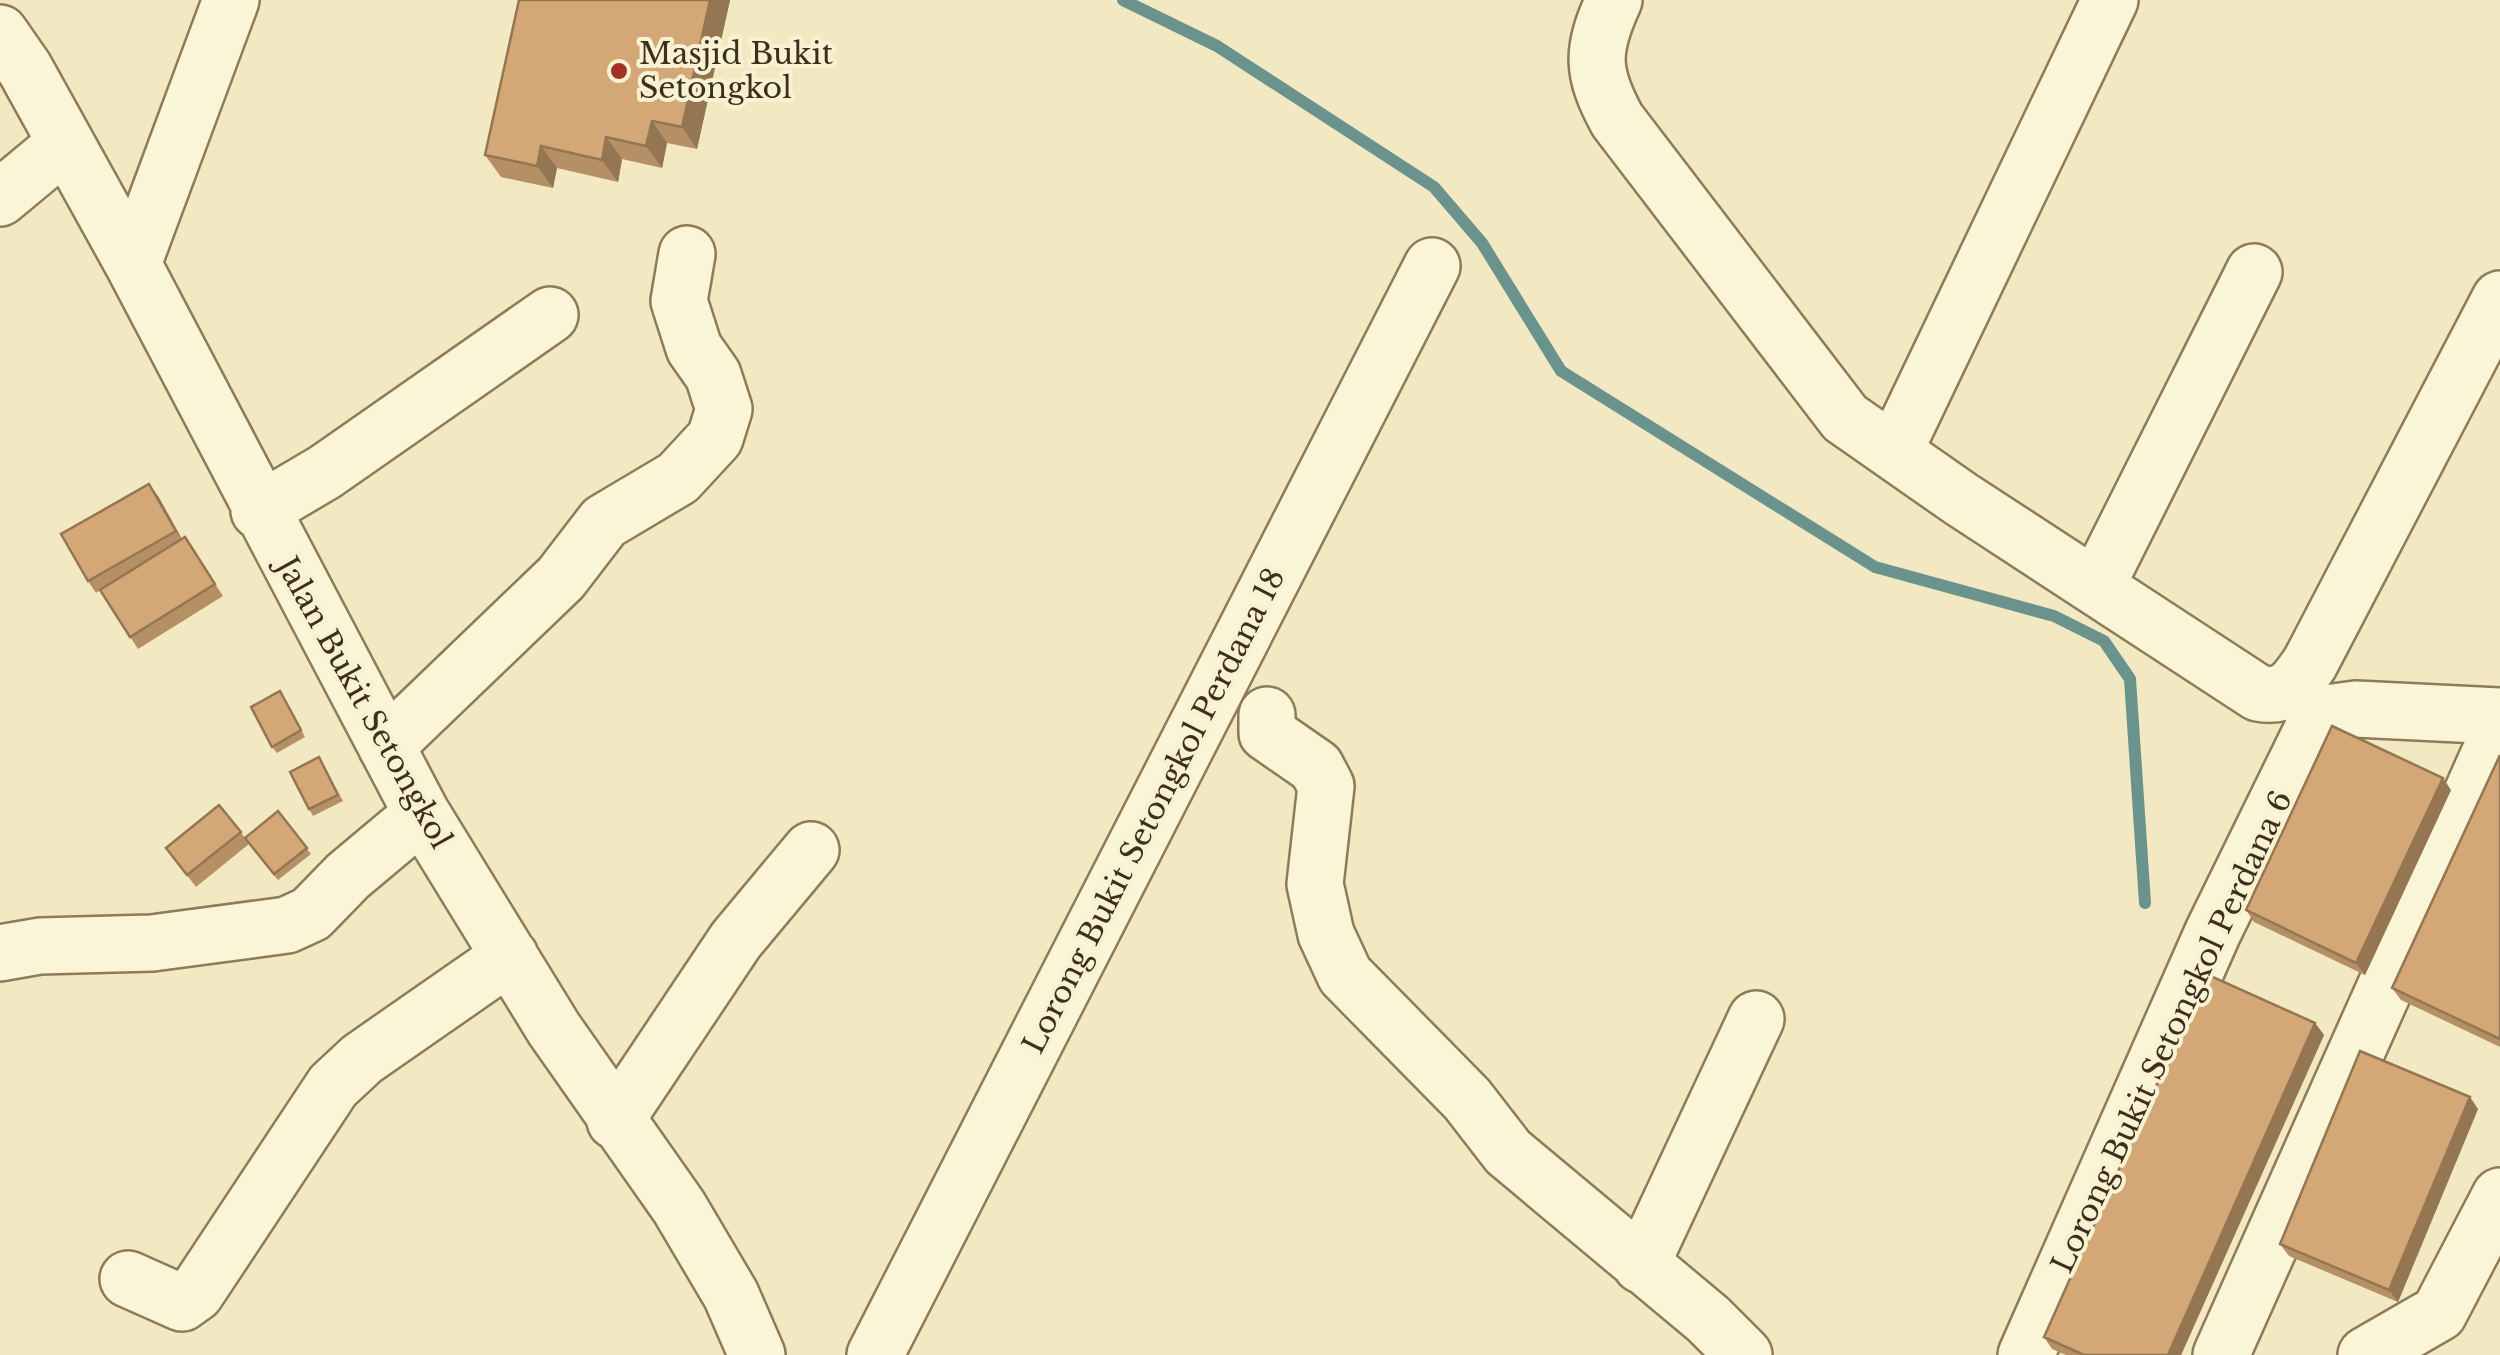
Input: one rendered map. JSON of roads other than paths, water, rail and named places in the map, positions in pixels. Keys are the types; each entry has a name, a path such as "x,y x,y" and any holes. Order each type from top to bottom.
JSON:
{"street":[{"path":"133,264 231,0"},
{"path":"1614,0 1598,34 1596,82 1618,120 1846,418 2258,693 2276,696 2292,688 2318,688 2356,709 2500,716"},
{"path":"1894,452 2110,0"},
{"name":"Jalan Bukit Setongkol","path":"0,33 25,68 133,264 422,814 615,1121 679,1207 732,1296 757,1355"},
{"path":"0,198 65,144"},
{"path":"386,746 561,578 604,522 678,478 715,438 724,409 713,374 694,348 679,301 687,254"},
{"name":"Lorong Bukit Setongkol Perdana 18","path":"875,1355 1432,266"},
{"path":"2096,587 2254,272"},
{"name":"Lorong Bukit Setongkol Perdana 6","path":"2026,1355 2213,932 2312,730 2318,688 2500,299"},
{"path":"260,510 325,472 550,315"},
{"path":"1267,715 1267,733 1316,767 1326,786 1315,884 1326,934 1345,975 1467,1100 1508,1152 1744,1355"},
{"path":"2221,1355 2500,730"},
{"path":"3,947 152,943 286,925 311,914 348,876 422,814"},
{"path":"615,1121 736,940 811,850"},
{"path":"128,1279 182,1303 196,1294 333,1086 362,1060 510,956"},
{"path":"1641,1265 1756,1019"},
{"path":"2366,1355 2439,1313 2500,1196"}],"waterway":[{"path":"1123,0 1217,46 1434,187 1482,243 1561,371 1875,567 2054,616 2104,641 2130,679 2145,903"}],"place":[{"name":"Masjid Bukit Setongkol","path":"619,71"}]}
